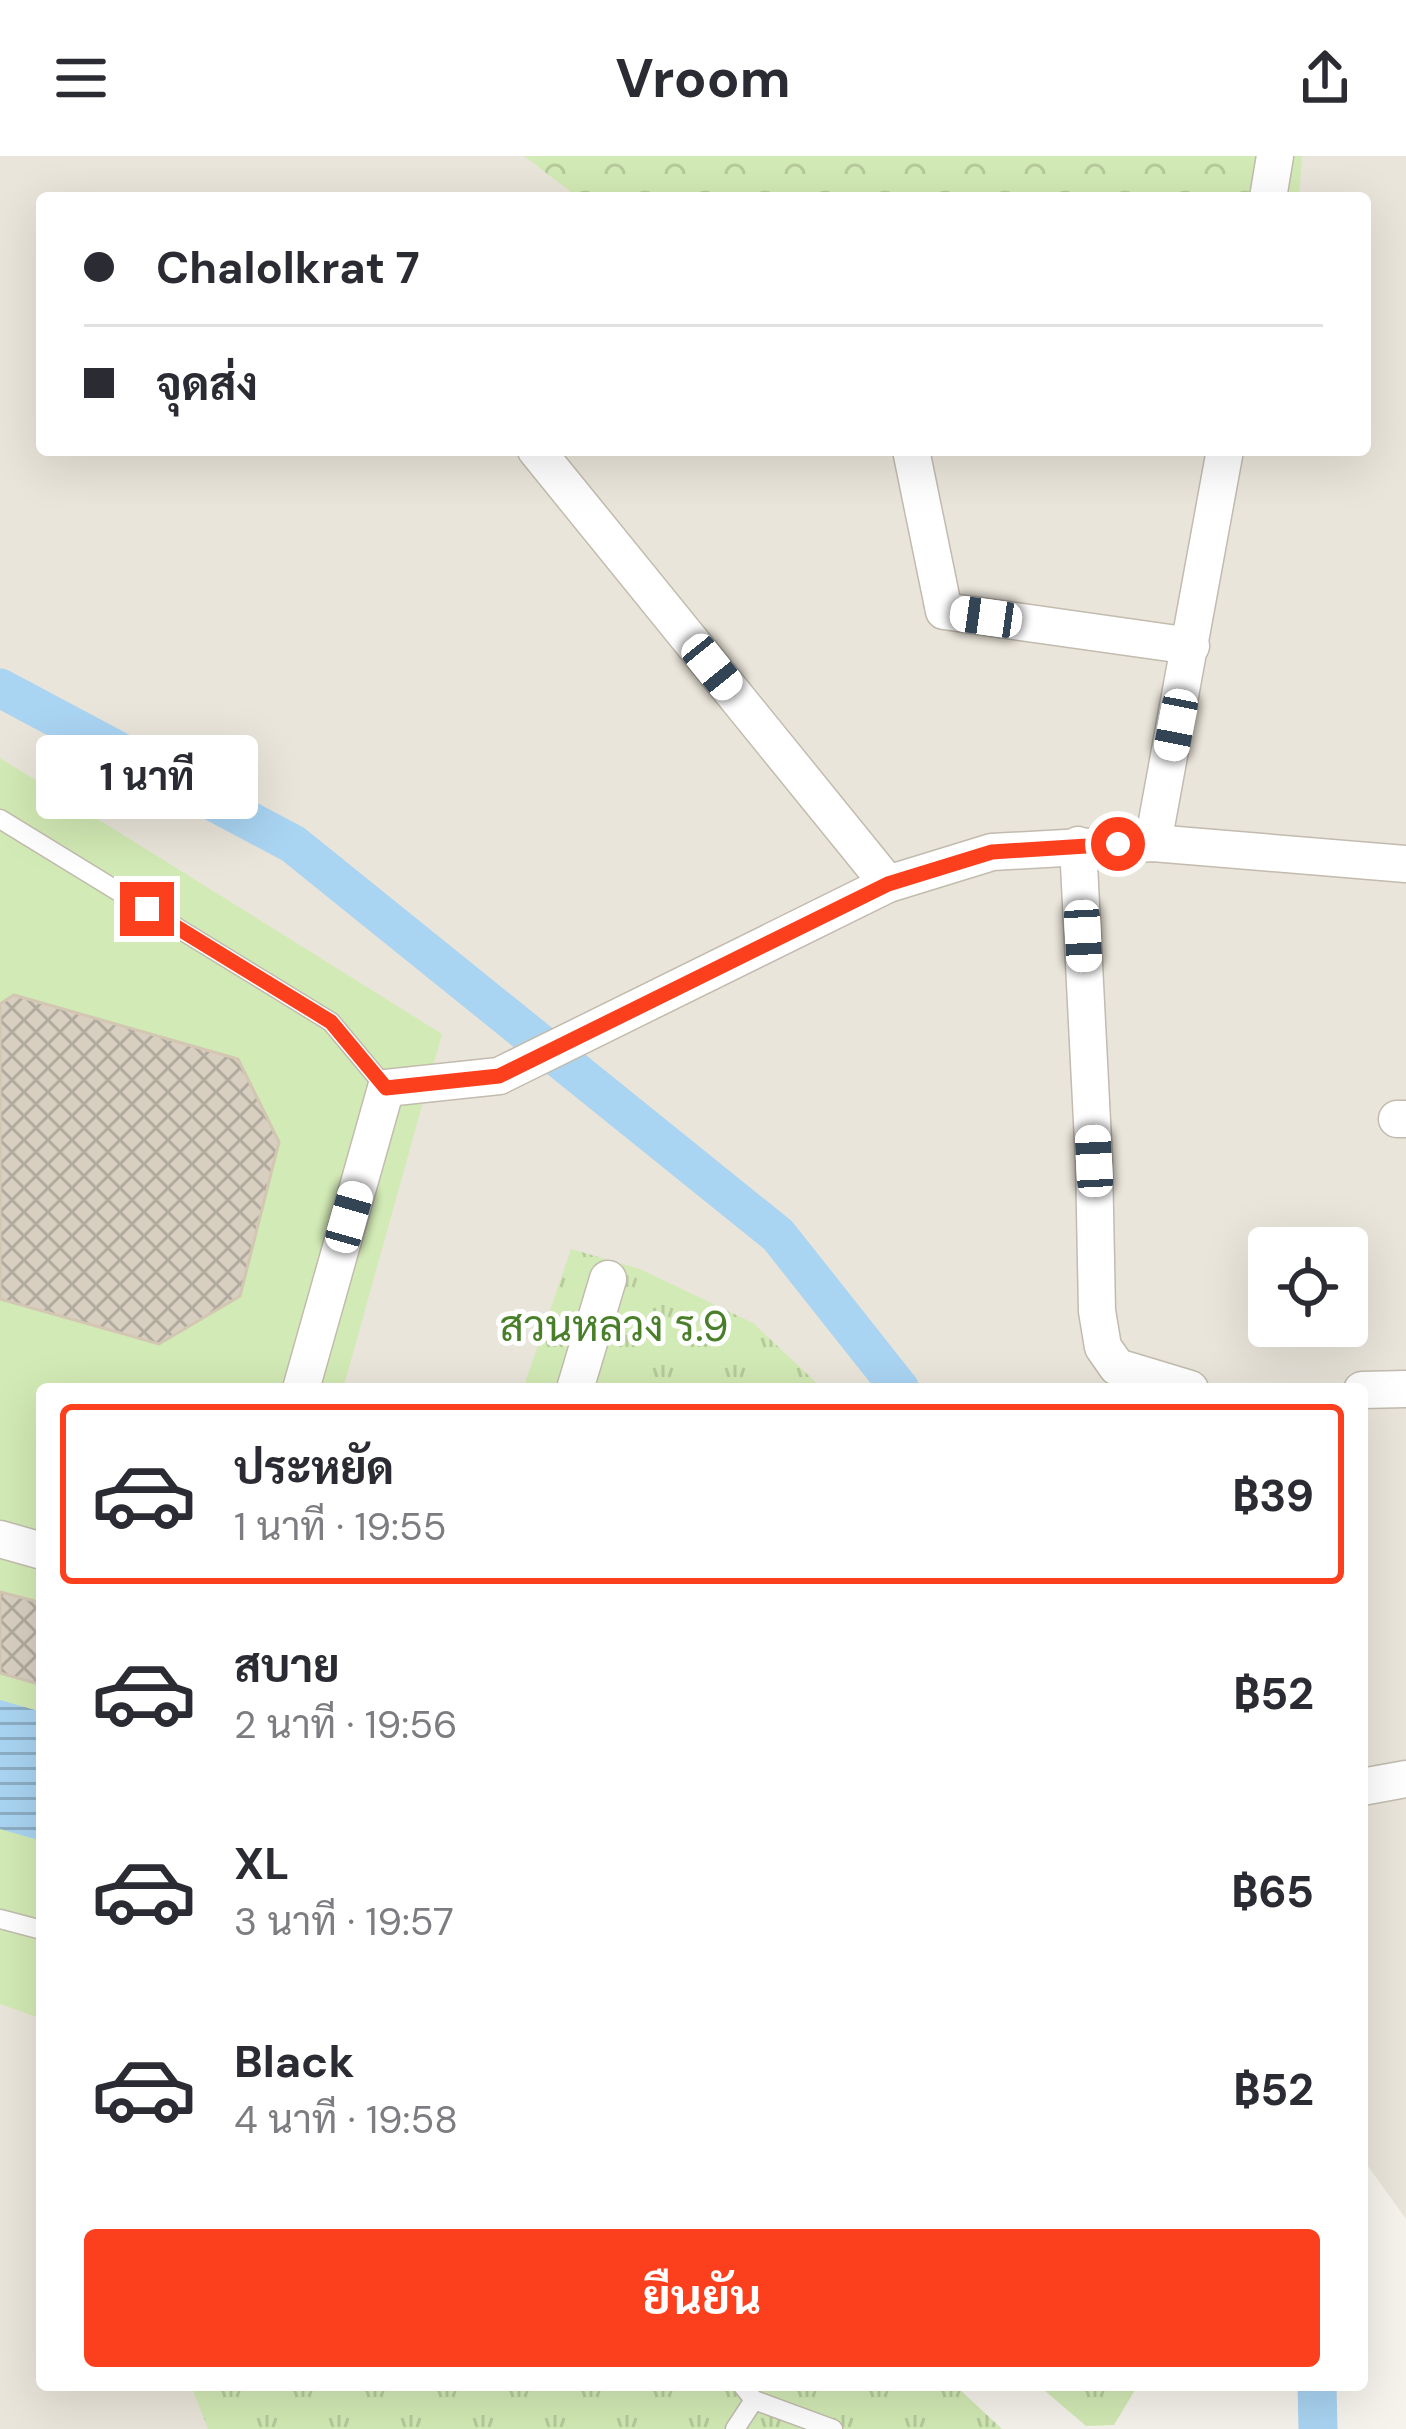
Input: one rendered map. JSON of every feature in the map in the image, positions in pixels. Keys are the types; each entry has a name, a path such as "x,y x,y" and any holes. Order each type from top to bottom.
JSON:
{"street":[{"path":"1269,192 1275,156"},
{"path":"541,456 888,884"},
{"path":"912,456 944,611 1191,646"},
{"path":"1153,844 1224,456"},
{"path":"303,1383 386,1088 499,1076 888,884 992,852 1153,844 1406,864"},
{"path":"1078,845 1094,1161 1096,1311 1103,1348 1117,1367 1170,1383"},
{"path":"577,1383 608,1280"},
{"path":"1368,1390 1406,1389"},
{"path":"0,1539 36,1549"},
{"path":"1368,1786 1406,1779"}],"lane":[{"path":"0,819 331,1022 386,1088"},
{"path":"0,1918 36,1928"},
{"path":"735,2429 748,2392 832,2429"}],"shaded area":[{"path":"0,156 1406,156 1406,2219 1368,2166 1368,1383 36,1383 36,2391 241,2391 255,2429 0,2429"}],"green space":[{"path":"524,156 1302,156 1299,192 571,192"},
{"path":"0,758 442,1034 345,1383 36,1383 36,2017 0,2004"},
{"name":"สวนหลวง ร.9","path":"571,1249 640,1269 753,1323 817,1383 525,1383"},
{"path":"193,2391 961,2391 1002,2429 208,2429"},
{"path":"1045,2391 1134,2391 1114,2425 1086,2426"}],"water":[{"path":"0,1700 36,1710 36,1839 0,1829"}],"building":[{"path":"14,995 238,1059 279,1142 240,1296 159,1344 0,1299 0,1004"},
{"path":"0,1592 36,1601 36,1683 0,1673"}],"waterway":[{"path":"0,688 293,844 778,1235 895,1383"},
{"path":"1317,2391 1318,2429"}],"route":[{"path":"147,909 331,1022 386,1088 499,1076 888,884 992,852 1118,844"}]}
